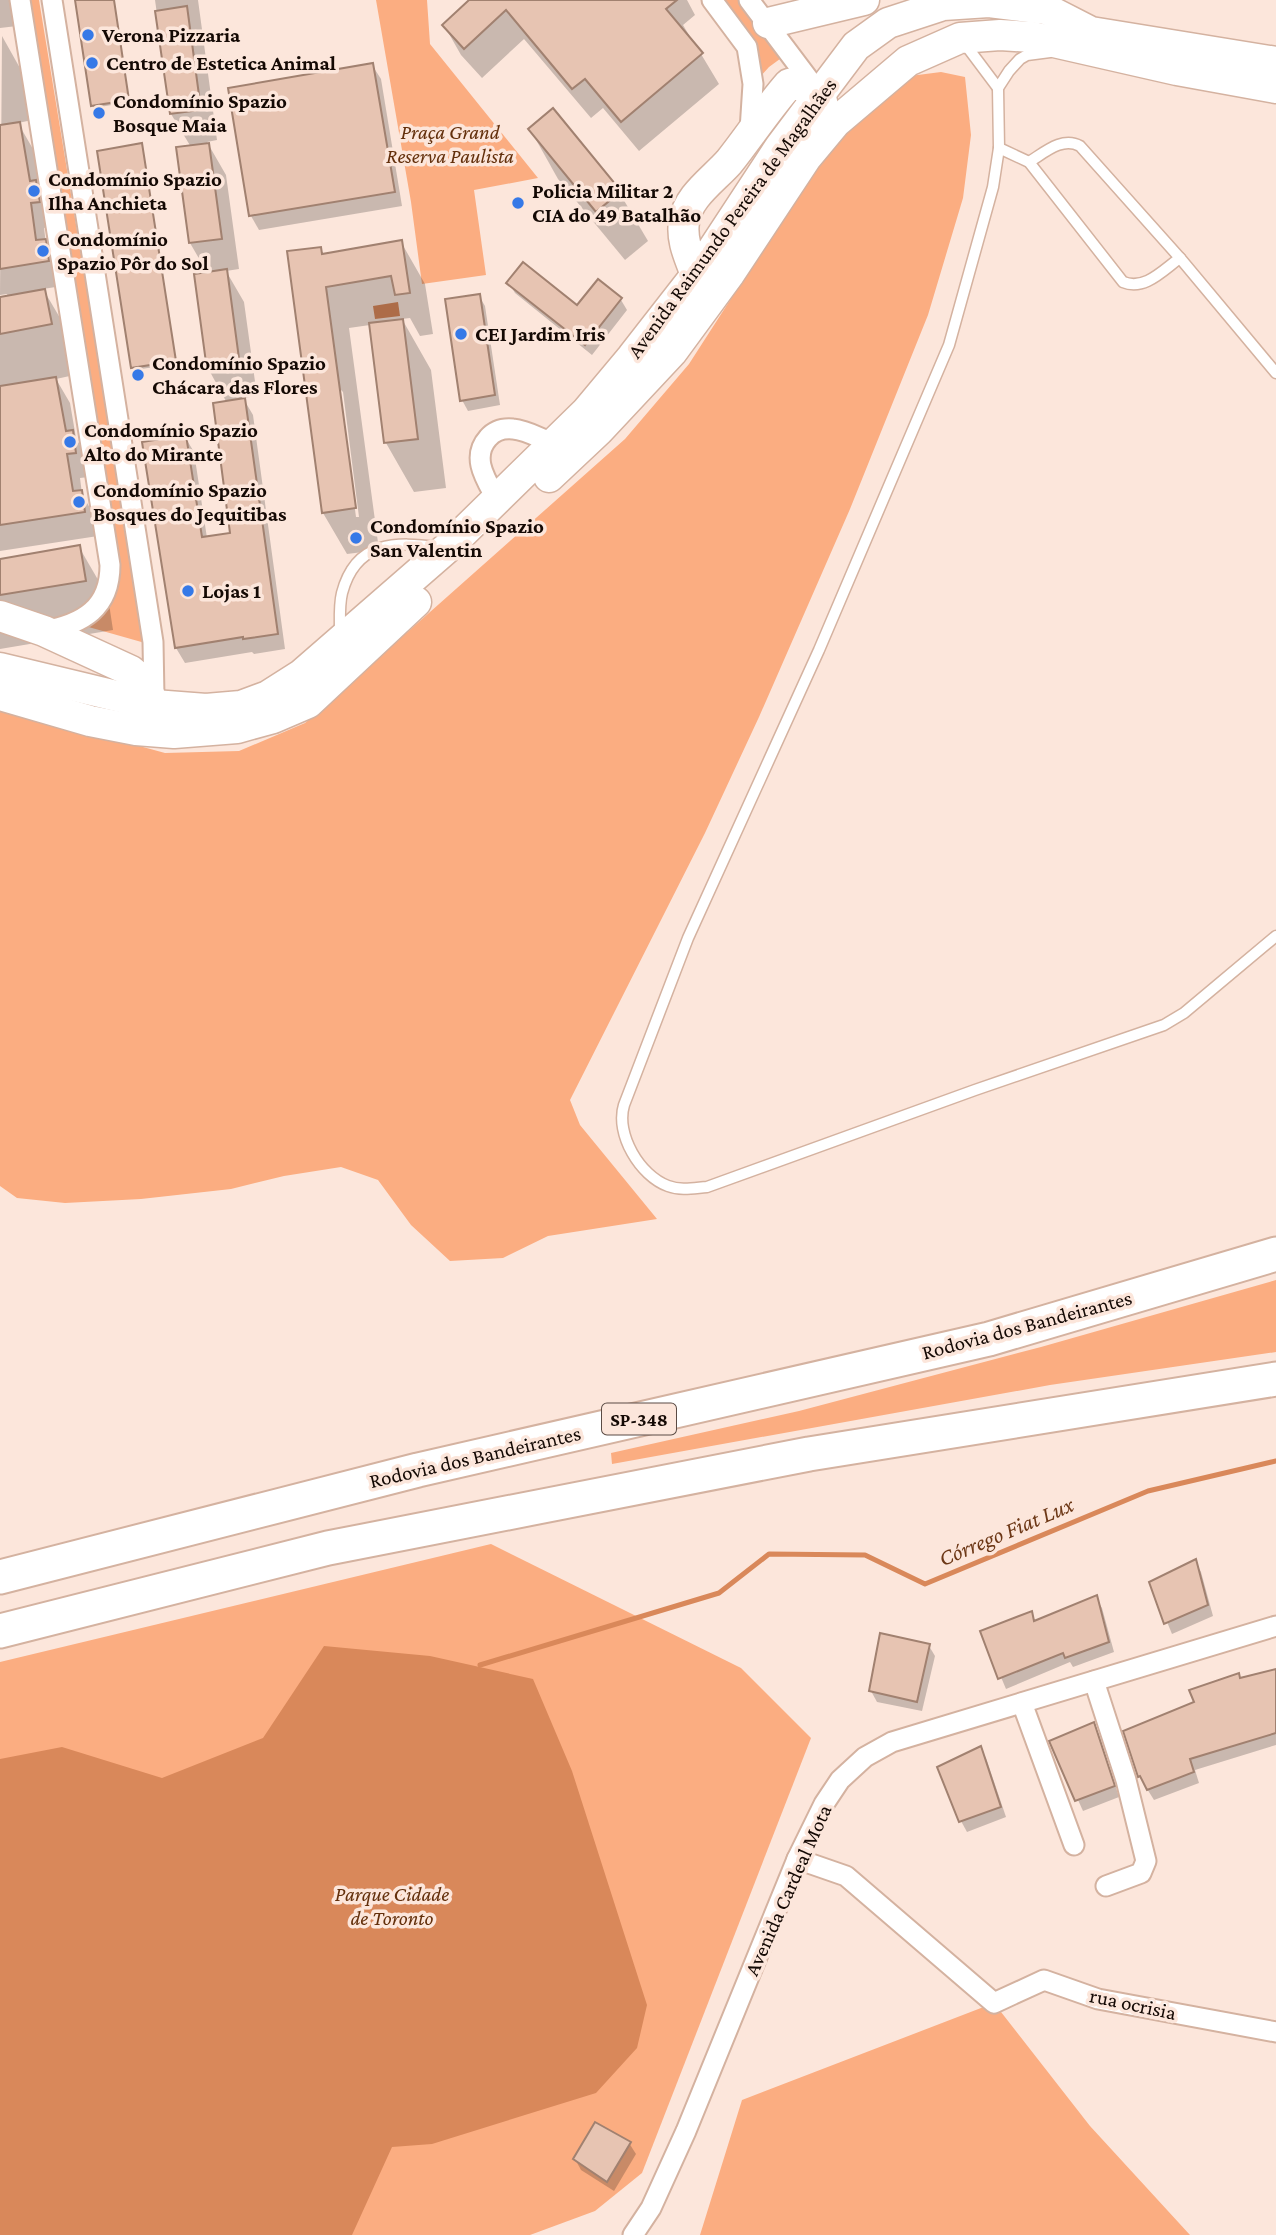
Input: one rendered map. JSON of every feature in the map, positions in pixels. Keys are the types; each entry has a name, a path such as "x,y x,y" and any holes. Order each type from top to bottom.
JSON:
{"highway":[{"name":"Rodovia dos Bandeirantes","path":"0,1577 418,1470 989,1339 1276,1254"},
{"path":"0,1631 340,1545 809,1454 1276,1379"}],"main road":[{"path":"768,23 864,0"},
{"name":"Avenida Raimundo Pereira de Magalhães","path":"0,695 90,721 136,730 174,733 237,728 274,718 308,703 599,430 672,352 730,273 735,240 780,147 856,46 888,23 943,5 989,2 1038,4 1091,32 1276,62"},
{"name":"Avenida Raimundo Pereira de Magalhães","path":"0,668 154,705 206,709 241,706 268,696 290,682 339,645 447,548 555,444 632,357 696,275 735,240 836,122 908,61 961,38 1000,35 1032,37 1177,70 1276,88"},
{"path":"696,275 685,246 684,222 689,206 728,162 789,84 794,83 820,94 824,106 824,114 806,158"},
{"path":"702,190 707,217 735,240"},
{"path":"18,627 131,671 143,681 154,705 147,719 136,730"}],"street":[{"path":"18,627 69,626 92,611 107,591 110,579 110,565 20,0"},
{"path":"52,0 153,642 154,705"},
{"path":"712,0 747,47 754,84 750,133"},
{"path":"749,0 820,94"},
{"path":"497,500 480,465 481,449 490,435 507,428 517,429 555,444"},
{"name":"Avenida Cardeal Mota","path":"633,2235 651,2208 686,2131 797,1859 824,1804 840,1780 865,1757 892,1742 1276,1626"},
{"path":"1094,1681 1126,1780 1146,1861 1141,1872 1106,1886"},
{"path":"1022,1703 1074,1845"},
{"name":"rua ocrisia","path":"797,1859 846,1876 994,2003 1044,1980 1098,1999 1276,2032"}],"lane":[{"path":"961,38 998,88 999,148 993,187 949,345 819,650 688,939 624,1105 621,1124 626,1141 646,1171 658,1181 677,1189 707,1187 1164,1025 1184,1013 1276,936"},
{"path":"998,88 1020,59 1027,55 1048,54 1067,46"},
{"path":"1029,162 1062,143 1078,145 1180,258 1276,373"},
{"path":"999,148 1029,162 1123,282 1134,285 1145,283 1180,258"},
{"path":"339,645 341,594 359,562 381,546 394,543 447,548"}],"green space":[{"path":"24,0 39,0 145,643 85,626 108,606 115,592 118,576"},
{"name":"Praça Grand Reserva Paulista","path":"376,0 427,0 430,44 538,178 474,190 486,275 422,284 411,202"},
{"path":"721,0 740,0 784,56 760,77"},
{"path":"941,72 965,77 971,135 963,198 928,315 850,509 759,717 705,833 570,1100 580,1125 657,1219 548,1236 503,1258 450,1261 411,1225 378,1180 341,1167 284,1176 231,1189 141,1199 65,1203 17,1198 0,1186 0,708 165,753 239,751 305,723 625,439 689,364 808,179 858,119 910,76"},
{"path":"1276,1280 1276,1352 1050,1385 612,1464 611,1453 799,1411 1041,1347"},
{"name":"Parque Cidade de Toronto","path":"491,1544 741,1668 811,1738 642,2173 595,2211 530,2235 0,2235 0,1662"},
{"path":"994,2003 1090,2126 1190,2235 700,2235 742,2100"}],"shaded area":[{"path":"398,302 400,316 375,319 373,306"},
{"name":"Parque Cidade de Toronto","path":"324,1646 430,1656 533,1679 572,1771 647,2005 637,2048 596,2093 432,2144 392,2147 352,2235 0,2235 0,1759 62,1747 162,1778 263,1738"}],"building":[{"path":"75,0 114,0 129,100 91,106"},
{"path":"469,0 677,0 666,9 703,53 621,122 585,79 572,89 506,10 464,49 442,25"},
{"path":"187,6 201,110 170,114 155,11"},
{"path":"373,63 395,192 249,216 228,88"},
{"path":"553,108 621,191 596,212 528,129"},
{"path":"20,122 30,181 36,180 40,202 31,203 36,240 46,239 49,261 0,269 0,125"},
{"path":"142,143 176,361 131,368 97,151"},
{"path":"209,143 222,239 189,243 176,147"},
{"path":"402,240 410,293 395,295 391,276 326,287 356,508 322,513 287,251 321,247 322,254"},
{"path":"523,262 577,305 598,279 622,298 585,345 506,283"},
{"path":"227,269 240,366 207,370 194,274"},
{"path":"45,289 52,324 0,334 0,297"},
{"path":"480,294 495,395 460,401 445,299"},
{"path":"403,319 418,439 384,443 369,323"},
{"path":"56,377 66,431 73,430 76,453 67,454 73,491 82,490 85,512 0,525 0,386"},
{"path":"245,398 278,634 175,648 142,442 186,435 202,537 230,533 213,403"},
{"path":"80,545 86,581 0,595 0,559"},
{"path":"1196,1559 1208,1605 1164,1624 1149,1582"},
{"path":"1097,1595 1109,1642 1065,1658 1063,1653 998,1679 980,1631 1032,1611 1034,1621"},
{"path":"880,1633 930,1644 917,1702 869,1691"},
{"path":"1276,1669 1276,1733 1190,1759 1194,1772 1147,1790 1140,1776 1138,1777 1123,1731 1194,1702 1189,1690 1239,1673 1240,1678"},
{"path":"1094,1722 1115,1786 1075,1801 1049,1741"},
{"path":"981,1746 1001,1807 959,1822 937,1767"},
{"path":"595,2122 631,2142 607,2182 573,2159"}],"waterway":[{"name":"Córrego Fiat Lux","path":"480,1665 719,1593 769,1554 865,1555 925,1584 1148,1491 1276,1461"}],"place":[{"name":"Verona Pizzaria","path":"88,35"},
{"name":"Centro de Estetica Animal","path":"92,63"},
{"name":"Condomínio Spazio Bosque Maia","path":"99,113"},
{"name":"Condomínio Spazio Ilha Anchieta","path":"34,191"},
{"name":"Policia Militar 2 CIA do 49 Batalhão","path":"518,203"},
{"name":"Condomínio Spazio Pôr do Sol","path":"43,251"},
{"name":"CEI Jardim Iris","path":"461,334"},
{"name":"Condomínio Spazio Chácara das Flores","path":"138,375"},
{"name":"Condomínio Spazio Alto do Mirante","path":"70,442"},
{"name":"Condomínio Spazio Bosques do Jequitibas","path":"79,502"},
{"name":"Condomínio Spazio San Valentin","path":"356,538"},
{"name":"Lojas 1","path":"188,591"}]}
